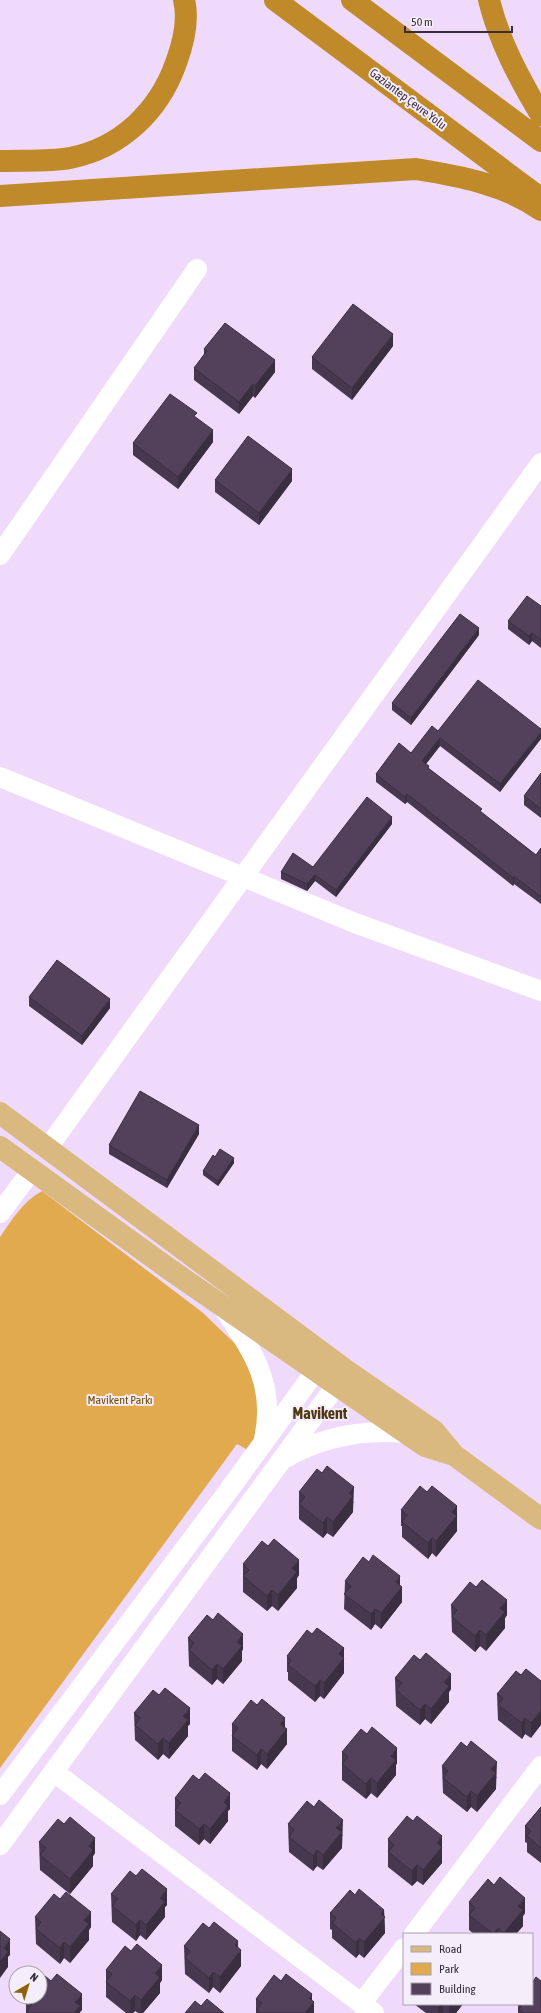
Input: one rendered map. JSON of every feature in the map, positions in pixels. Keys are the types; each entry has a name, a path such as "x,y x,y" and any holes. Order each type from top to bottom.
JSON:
{"highway":[{"path":"0,161 70,158 115,142 145,116 169,83 183,43 186,6 184,0"},
{"name":"Gaziantep Çevre Yolu","path":"275,0 541,199"},
{"path":"352,0 541,141"},
{"path":"489,0 494,21 518,77 541,115"},
{"path":"0,196 416,169 459,176 498,187 541,210"}],"main road":[{"path":"0,1113 342,1378 406,1432 425,1446 454,1455"},
{"path":"0,1147 223,1307 321,1363"},
{"path":"342,1378 434,1431 454,1455 541,1519"}],"street":[{"path":"0,555 197,268"},
{"path":"47,1149 541,463"},
{"path":"0,777 355,923 541,991"},
{"path":"0,1213 32,1170"},
{"path":"223,1307 250,1346 263,1376 268,1404 264,1441"},
{"path":"0,1795 321,1363"},
{"path":"0,1845 342,1378"},
{"path":"282,1460 316,1443 346,1435 370,1431 406,1432"},
{"path":"415,1933 541,1766"},
{"path":"54,1772 368,2008 403,1950"}],"green space":[{"name":"Mavikent Parkı","path":"42,1191 202,1312 250,1358 265,1394 261,1428 248,1450 237,1444 0,1768 0,1237 24,1205"}],"building":[{"path":"353,304 393,334 352,388 312,357"},
{"path":"225,323 275,360 255,386 253,384 239,402 194,368 207,351 204,349"},
{"path":"170,394 197,413 194,416 213,430 178,477 133,443"},
{"path":"248,436 292,469 259,513 215,480"},
{"path":"527,596 541,606 541,640 532,633 529,636 508,621"},
{"path":"460,614 479,628 411,718 392,703"},
{"path":"478,680 541,729 541,732 500,784 440,738 422,761 429,766 428,768 482,809 480,811 536,855 541,848 541,897 514,876 513,878 407,794 405,797 376,774 399,743 411,753 432,726 438,731"},
{"path":"541,773 541,809 524,796"},
{"path":"367,797 392,817 336,890 315,875 307,884 281,872 293,853 313,867"},
{"path":"57,960 110,999 82,1036 29,997"},
{"path":"140,1091 199,1125 167,1180 109,1145"},
{"path":"220,1149 234,1158 218,1181 203,1171 213,1155 215,1157"},
{"path":"327,1466 354,1487 349,1493 353,1496 333,1522 327,1517 323,1523 299,1504 305,1497 299,1492 317,1469 322,1473"},
{"path":"420,1486 427,1492 432,1486 457,1506 452,1512 457,1516 436,1541 432,1538 428,1543 402,1522 407,1515 401,1510"},
{"path":"274,1539 299,1560 292,1568 297,1572 278,1595 272,1590 267,1596 243,1576 249,1570 243,1564 262,1541 268,1546"},
{"path":"373,1555 400,1576 396,1582 402,1587 381,1613 375,1609 371,1614 344,1594 351,1586 345,1581 363,1557 369,1562"},
{"path":"482,1580 507,1600 500,1608 505,1612 486,1635 480,1630 475,1636 452,1617 457,1610 451,1605 470,1582 476,1587"},
{"path":"218,1613 243,1634 237,1642 242,1646 223,1669 217,1664 212,1670 189,1650 194,1643 188,1638 207,1615 213,1620"},
{"path":"317,1628 344,1648 339,1654 344,1658 324,1683 320,1680 315,1686 288,1665 291,1660 287,1656 307,1630 312,1634"},
{"path":"426,1653 451,1674 444,1682 449,1686 431,1709 425,1704 420,1710 396,1690 402,1683 395,1678 414,1655 420,1660"},
{"path":"526,1669 541,1681 541,1710 531,1723 525,1718 522,1723 498,1705 503,1698 497,1694 516,1671 521,1675"},
{"path":"165,1688 190,1708 183,1716 188,1720 169,1743 163,1738 158,1744 135,1725 140,1718 134,1713 153,1690 159,1695"},
{"path":"262,1699 285,1718 280,1724 287,1729 267,1754 261,1749 257,1755 232,1736 238,1728 232,1724 251,1700 257,1705"},
{"path":"372,1727 397,1748 391,1756 396,1760 377,1783 371,1778 366,1784 342,1764 348,1757 342,1752 361,1729 367,1734"},
{"path":"471,1741 497,1762 491,1769 496,1773 477,1796 471,1791 467,1797 443,1778 448,1771 442,1766 461,1742 467,1747"},
{"path":"205,1773 230,1793 224,1802 228,1806 210,1829 204,1824 199,1829 175,1810 181,1803 175,1798 193,1775 199,1780"},
{"path":"319,1800 343,1820 336,1828 342,1832 323,1855 317,1850 313,1856 289,1837 294,1830 288,1824 307,1801 314,1807"},
{"path":"541,1807 541,1848 527,1836 531,1831 525,1826"},
{"path":"407,1816 413,1821 417,1816 442,1836 437,1843 442,1847 423,1870 417,1865 412,1871 388,1852 394,1845 388,1839"},
{"path":"70,1817 95,1838 89,1846 93,1850 70,1879 40,1855 46,1848 39,1842 58,1819 64,1824"},
{"path":"142,1869 167,1889 160,1898 165,1902 146,1925 140,1920 136,1925 112,1906 118,1899 111,1894 130,1871 136,1876"},
{"path":"500,1877 525,1898 518,1906 523,1910 504,1933 498,1928 494,1933 492,1933 469,1915 475,1908 469,1902 488,1879 494,1885"},
{"path":"359,1889 384,1910 381,1914 385,1917 364,1942 359,1938 356,1943 332,1923 336,1918 330,1913 350,1890 355,1895"},
{"path":"66,1892 91,1912 84,1920 89,1924 70,1947 64,1942 60,1948 36,1929 41,1922 35,1917 54,1894 60,1899"},
{"path":"214,1922 238,1941 235,1945 241,1950 220,1977 213,1972 209,1978 185,1958 190,1951 184,1946 203,1923 209,1928"},
{"path":"0,1931 10,1939 4,1948 8,1952 0,1962"},
{"path":"137,1944 162,1965 155,1973 160,1977 141,2000 135,1995 130,2001 106,1982 112,1974 106,1970 125,1946 131,1951"},
{"path":"57,1974 82,1994 75,2002 80,2006 74,2013 29,2013 27,2011 31,2005 48,2005 48,1978 51,1981"},
{"path":"286,1974 312,1994 309,1998 314,2002 305,2013 260,2013 257,2010 262,2003 256,1999 274,1975 281,1981"},
{"path":"536,1977 541,1981 541,2013 524,2013 519,2009 522,2005 533,2005 533,1982"},
{"path":"207,1999 224,2013 185,2013 195,2001 201,2006"}],"district":[{"name":"Mavikent","path":"320,1413"}]}
